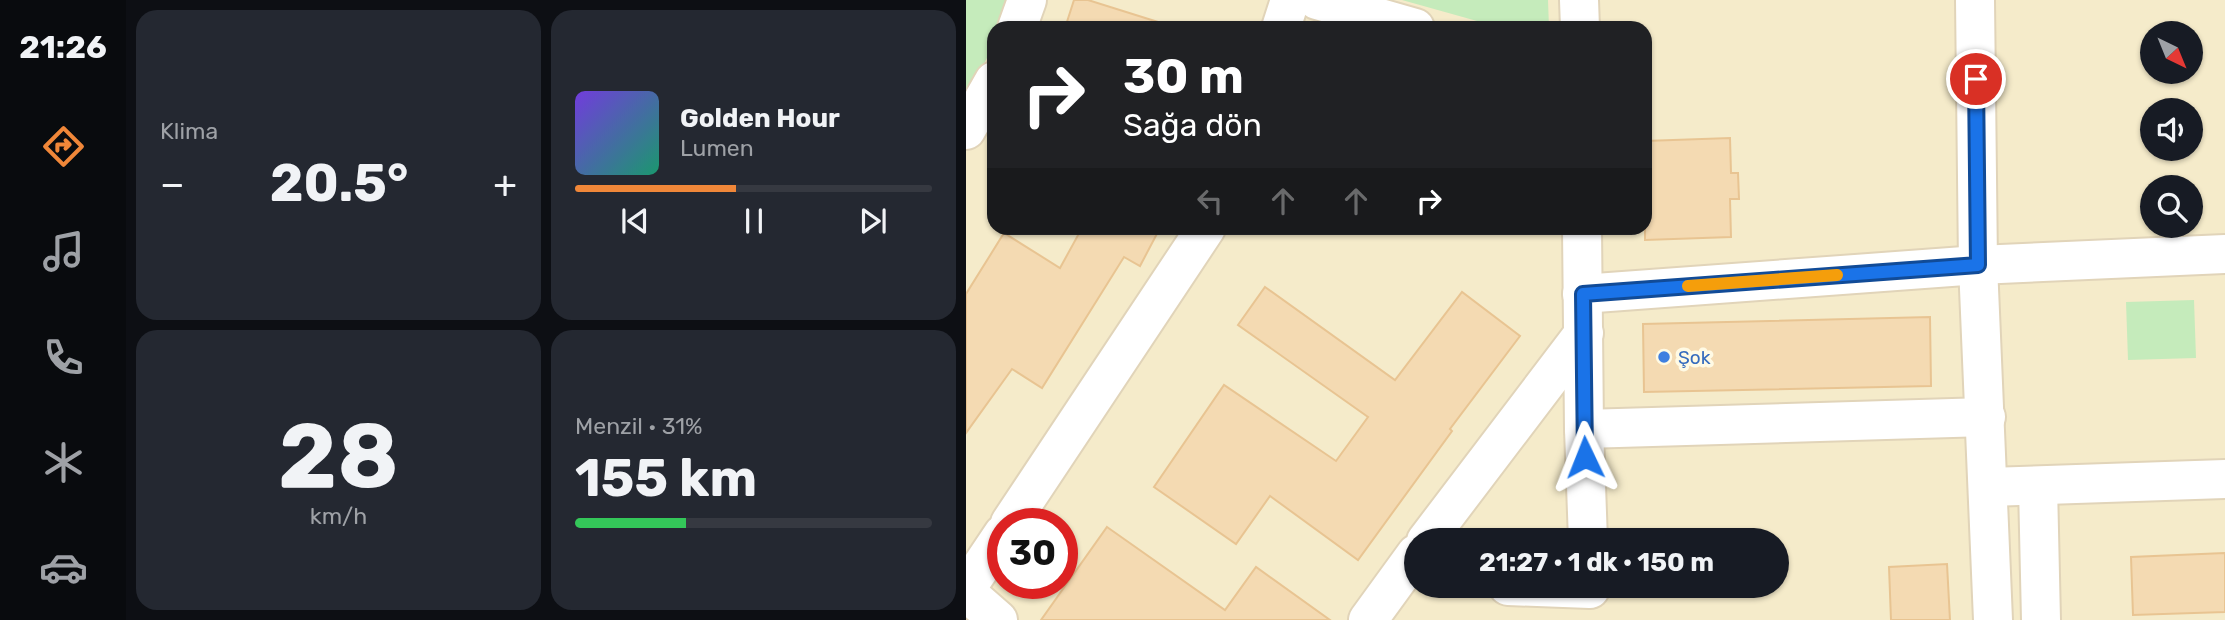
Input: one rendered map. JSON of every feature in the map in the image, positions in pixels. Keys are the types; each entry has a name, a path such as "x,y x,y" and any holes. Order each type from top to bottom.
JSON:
{"street":[{"path":"1020,21 1027,0"},
{"path":"1283,21 1290,0"},
{"path":"1317,0 1390,21"},
{"path":"1579,0 1580,21"},
{"path":"1975,0 1978,265 1993,620"},
{"path":"966,130 987,94"},
{"path":"1020,508 1201,235"},
{"path":"1582,235 1588,528"},
{"path":"1583,294 1978,265 2225,254"},
{"path":"1436,528 1584,333"},
{"path":"1584,429 1986,417"},
{"path":"1989,487 2225,479"},
{"path":"2038,486 2041,620"},
{"path":"987,559 966,591 998,620"},
{"path":"1368,620 1404,579"}],"shaded area":[{"path":"966,0 2225,0 2225,620 966,620"}],"green space":[{"path":"966,0 1011,0 1003,21 987,21 987,58 966,99"},
{"path":"1402,0 1548,0 1549,21 1477,21"},
{"path":"2194,300 2196,358 2128,360 2126,302"}],"building":[{"path":"1074,0 1088,0 1155,21 1067,21"},
{"path":"1730,138 1731,173 1738,173 1739,199 1730,199 1731,237 1645,240 1645,235 1652,235 1652,141"},
{"path":"1003,235 1007,235 1060,268 1078,235 1156,235 1140,266 1124,257 1042,388 1012,369 966,433 966,294"},
{"path":"1265,287 1395,380 1462,292 1520,336 1450,429 1452,431 1358,560 1270,496 1236,544 1154,487 1224,385 1336,461 1368,417 1238,325"},
{"path":"1930,317 1931,386 1644,392 1643,324"},
{"path":"1107,527 1225,610 1256,567 1330,620 1041,620 1056,599 1078,599 1078,568"},
{"path":"2225,553 2225,612 2133,615 2131,557"},
{"path":"1947,564 1950,620 1891,620 1889,567"}],"slow traffic":[{"path":"1688,286 1837,275"}],"place":[{"name":"Şok","path":"1664,357"}],"route":[{"path":"1585,457 1583,294 1978,265 1976,79"}]}
